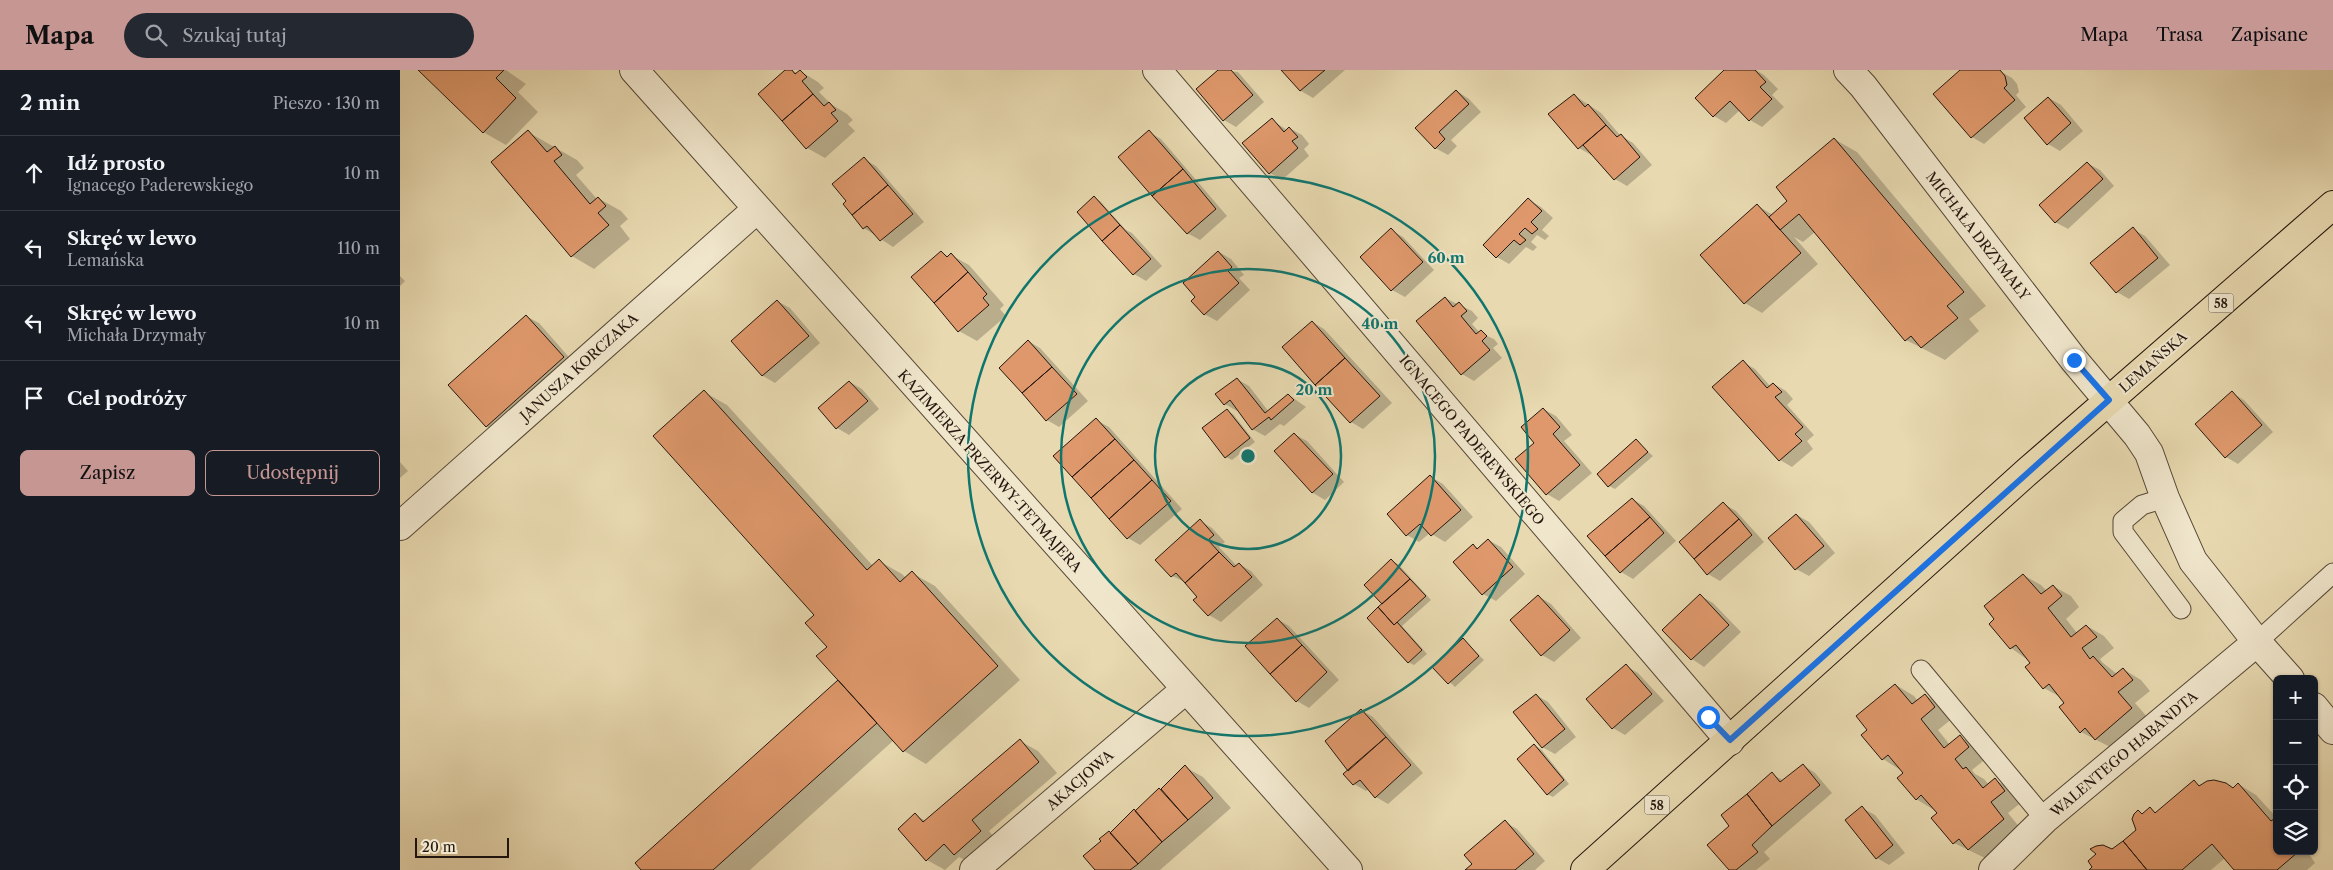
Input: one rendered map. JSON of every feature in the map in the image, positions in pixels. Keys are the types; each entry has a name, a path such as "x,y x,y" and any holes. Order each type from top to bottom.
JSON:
{"main road":[{"name":"LEMAŃSKA","path":"1730,740 2109,400 2333,205"},
{"name":"58","path":"1585,870 1730,740"}],"street":[{"name":"KAZIMIERZA PRZERWY-TETMAJERA","path":"634,70 1348,870"},
{"name":"IGNACEGO PADEREWSKIEGO","path":"1157,70 1730,740"},
{"name":"MICHAŁA DRZYMAŁY","path":"1848,70 1863,86 2074,360 2109,400 2149,454 2165,498 2193,561 2257,642 2286,675"},
{"name":"JANUSZA KORCZAKA","path":"400,526 758,208"},
{"name":"WALENTEGO HABANDTA","path":"1993,870 2045,819 2257,642"},
{"name":"AKACJOWA","path":"974,870 1186,689"},
{"path":"2318,712 2333,730"}],"lane":[{"path":"2165,498 2142,505 2123,521 2123,532 2181,610"},
{"path":"2257,642 2333,573"},
{"path":"1921,670 2045,819"}],"building":[{"path":"418,70 504,70 496,78 516,98 483,133"},
{"path":"785,70 792,70 795,74 800,70 807,77 802,81 813,94 782,121 758,94"},
{"path":"1218,70 1231,70 1253,95 1223,121 1196,89"},
{"path":"1281,70 1325,70 1300,91"},
{"path":"1724,70 1755,70 1766,82 1760,87 1772,99 1749,121 1730,101 1713,117 1695,98"},
{"path":"1960,70 2000,70 2005,76 2007,85 2004,88 2015,100 1971,138 1933,94"},
{"path":"1456,90 1469,104 1439,132 1445,139 1435,149 1415,128"},
{"path":"813,94 824,106 829,102 836,110 831,113 838,121 806,149 782,121"},
{"path":"1574,94 1585,107 1588,104 1606,125 1578,149 1548,114"},
{"path":"2048,97 2071,123 2047,145 2024,118"},
{"path":"1272,118 1284,132 1289,127 1298,137 1292,141 1298,148 1269,174 1242,143"},
{"path":"1606,125 1617,137 1621,134 1640,157 1614,180 1583,145"},
{"path":"528,130 547,152 555,146 562,155 554,161 590,204 598,197 606,206 598,213 609,225 571,257 491,162"},
{"path":"1149,130 1183,169 1152,196 1118,157"},
{"path":"1834,138 1964,292 1947,306 1958,318 1921,348 1911,336 1905,341 1799,214 1780,230 1769,217 1787,201 1776,187"},
{"path":"864,157 888,185 852,215 843,204 846,201 832,184"},
{"path":"2087,162 2103,179 2055,223 2039,205"},
{"path":"1183,169 1216,209 1187,234 1152,196"},
{"path":"888,185 913,214 880,241 867,226 863,229 852,215"},
{"path":"1094,196 1120,225 1102,241 1077,212"},
{"path":"1528,198 1542,211 1531,222 1538,229 1532,234 1525,228 1519,234 1526,240 1520,245 1514,240 1496,258 1483,245"},
{"path":"1757,204 1801,253 1744,304 1700,255"},
{"path":"1120,225 1151,259 1133,275 1102,241"},
{"path":"2133,227 2158,258 2116,293 2090,263"},
{"path":"1391,228 1423,262 1391,291 1360,257"},
{"path":"941,251 947,257 951,253 968,272 934,303 911,277"},
{"path":"1218,251 1232,267 1228,271 1239,283 1204,315 1191,301 1195,297 1183,283"},
{"path":"968,272 987,294 983,298 989,305 958,332 934,303"},
{"path":"1445,297 1453,307 1459,302 1467,311 1461,316 1476,334 1481,330 1487,336 1482,341 1490,350 1461,375 1416,321"},
{"path":"777,300 809,336 762,376 731,341"},
{"path":"526,315 564,357 486,427 448,385"},
{"path":"1312,321 1345,358 1315,385 1282,347"},
{"path":"1028,340 1052,367 1022,393 999,368"},
{"path":"1345,358 1380,396 1350,423 1315,385"},
{"path":"1743,360 1767,388 1773,383 1782,392 1775,397 1803,427 1795,434 1802,441 1779,461 1712,387"},
{"path":"1052,367 1077,394 1046,421 1022,393"},
{"path":"1237,378 1265,413 1288,394 1294,400 1271,420 1269,417 1252,430 1230,400 1224,405 1215,394"},
{"path":"849,381 868,401 836,429 818,408"},
{"path":"704,390 867,570 879,559 900,582 912,571 998,666 903,752 816,656 827,647 805,623 814,615 653,436"},
{"path":"2232,391 2262,425 2225,458 2195,424"},
{"path":"1543,408 1560,427 1553,434 1580,465 1546,495 1515,459 1534,443 1521,427"},
{"path":"1227,409 1250,438 1225,458 1202,428"},
{"path":"1096,418 1115,439 1072,477 1053,456"},
{"path":"1294,433 1333,474 1312,493 1274,451"},
{"path":"1115,439 1134,460 1091,498 1072,477"},
{"path":"1636,439 1648,452 1608,487 1597,474"},
{"path":"1134,460 1152,480 1109,519 1091,498"},
{"path":"1430,475 1461,510 1431,536 1420,524 1406,536 1387,514"},
{"path":"1152,480 1171,501 1127,539 1109,519"},
{"path":"1632,498 1650,517 1605,556 1587,536"},
{"path":"1723,502 1739,519 1694,559 1679,542"},
{"path":"1796,514 1824,546 1795,570 1768,538"},
{"path":"1650,517 1664,533 1620,573 1605,556"},
{"path":"1200,519 1214,535 1208,540 1219,552 1185,583 1176,573 1171,577 1155,560"},
{"path":"1739,519 1752,535 1707,575 1694,559"},
{"path":"1488,539 1513,567 1482,595 1453,562 1473,544 1477,549"},
{"path":"1219,552 1234,567 1239,563 1252,577 1208,616 1193,600 1197,597 1185,583"},
{"path":"1391,559 1410,579 1382,604 1364,585"},
{"path":"2023,574 2041,594 2053,585 2062,596 2048,608 2071,637 2086,625 2097,637 2082,648 2090,659 2093,656 2112,677 2123,668 2133,680 2118,692 2132,708 2095,740 2085,728 2080,733 2059,707 2064,703 2049,684 2043,689 2025,667 2030,663 2016,645 2010,649 1989,624 1994,619 1984,606"},
{"path":"1410,579 1426,596 1394,625 1378,607"},
{"path":"1700,594 1729,625 1691,660 1662,630"},
{"path":"1538,595 1570,630 1541,656 1510,620"},
{"path":"1378,607 1394,625 1397,622 1422,650 1408,663 1367,618"},
{"path":"1277,618 1302,645 1270,674 1245,646"},
{"path":"1463,638 1479,656 1448,684 1432,667"},
{"path":"1302,645 1327,672 1296,702 1270,674"},
{"path":"1626,664 1652,694 1612,729 1586,699"},
{"path":"838,680 877,723 713,870 641,870 635,863"},
{"path":"1895,684 1912,704 1925,694 1935,707 1921,719 1944,748 1960,735 1969,747 1955,759 1963,769 1966,767 1983,788 1995,778 2005,791 1991,802 2004,819 1968,850 1959,839 1953,844 1931,818 1937,813 1921,795 1916,800 1897,778 1903,773 1888,755 1882,760 1861,735 1867,730 1856,716"},
{"path":"1536,694 1565,729 1542,748 1513,712"},
{"path":"1361,709 1386,737 1348,771 1325,741"},
{"path":"1386,737 1411,765 1375,798 1360,780 1353,785 1343,774"},
{"path":"1020,739 1039,762 972,820 981,831 954,855 944,844 926,861 898,829 915,813 923,822"},
{"path":"1534,744 1564,780 1547,795 1517,759"},
{"path":"1803,764 1820,785 1772,826 1747,794 1772,772 1780,782"},
{"path":"1185,765 1213,798 1188,820 1161,789"},
{"path":"2194,780 2199,786 2207,781 2214,780 2226,783 2233,788 2238,783 2271,821 2273,820 2273,855 2294,855 2277,870 2234,870 2212,844 2182,870 2147,870 2123,841 2136,830 2132,819 2138,810 2142,814 2150,807 2155,813"},
{"path":"1159,788 1188,820 1162,842 1135,811"},
{"path":"1747,794 1772,826 1752,845 1758,852 1736,870 1729,870 1707,845 1729,826 1721,815"},
{"path":"1862,806 1893,845 1876,859 1845,820"},
{"path":"1134,809 1162,842 1138,864 1110,833"},
{"path":"1505,820 1534,854 1515,870 1465,870 1472,864 1464,855"},
{"path":"1109,831 1138,864 1130,870 1095,870 1083,856 1101,841 1099,839"},
{"path":"2123,841 2147,870 2089,870 2092,867 2088,861 2096,854 2090,849 2103,845 2112,849"}],"route":[{"path":"1708,717 1730,740 2109,400 2074,360"}]}
